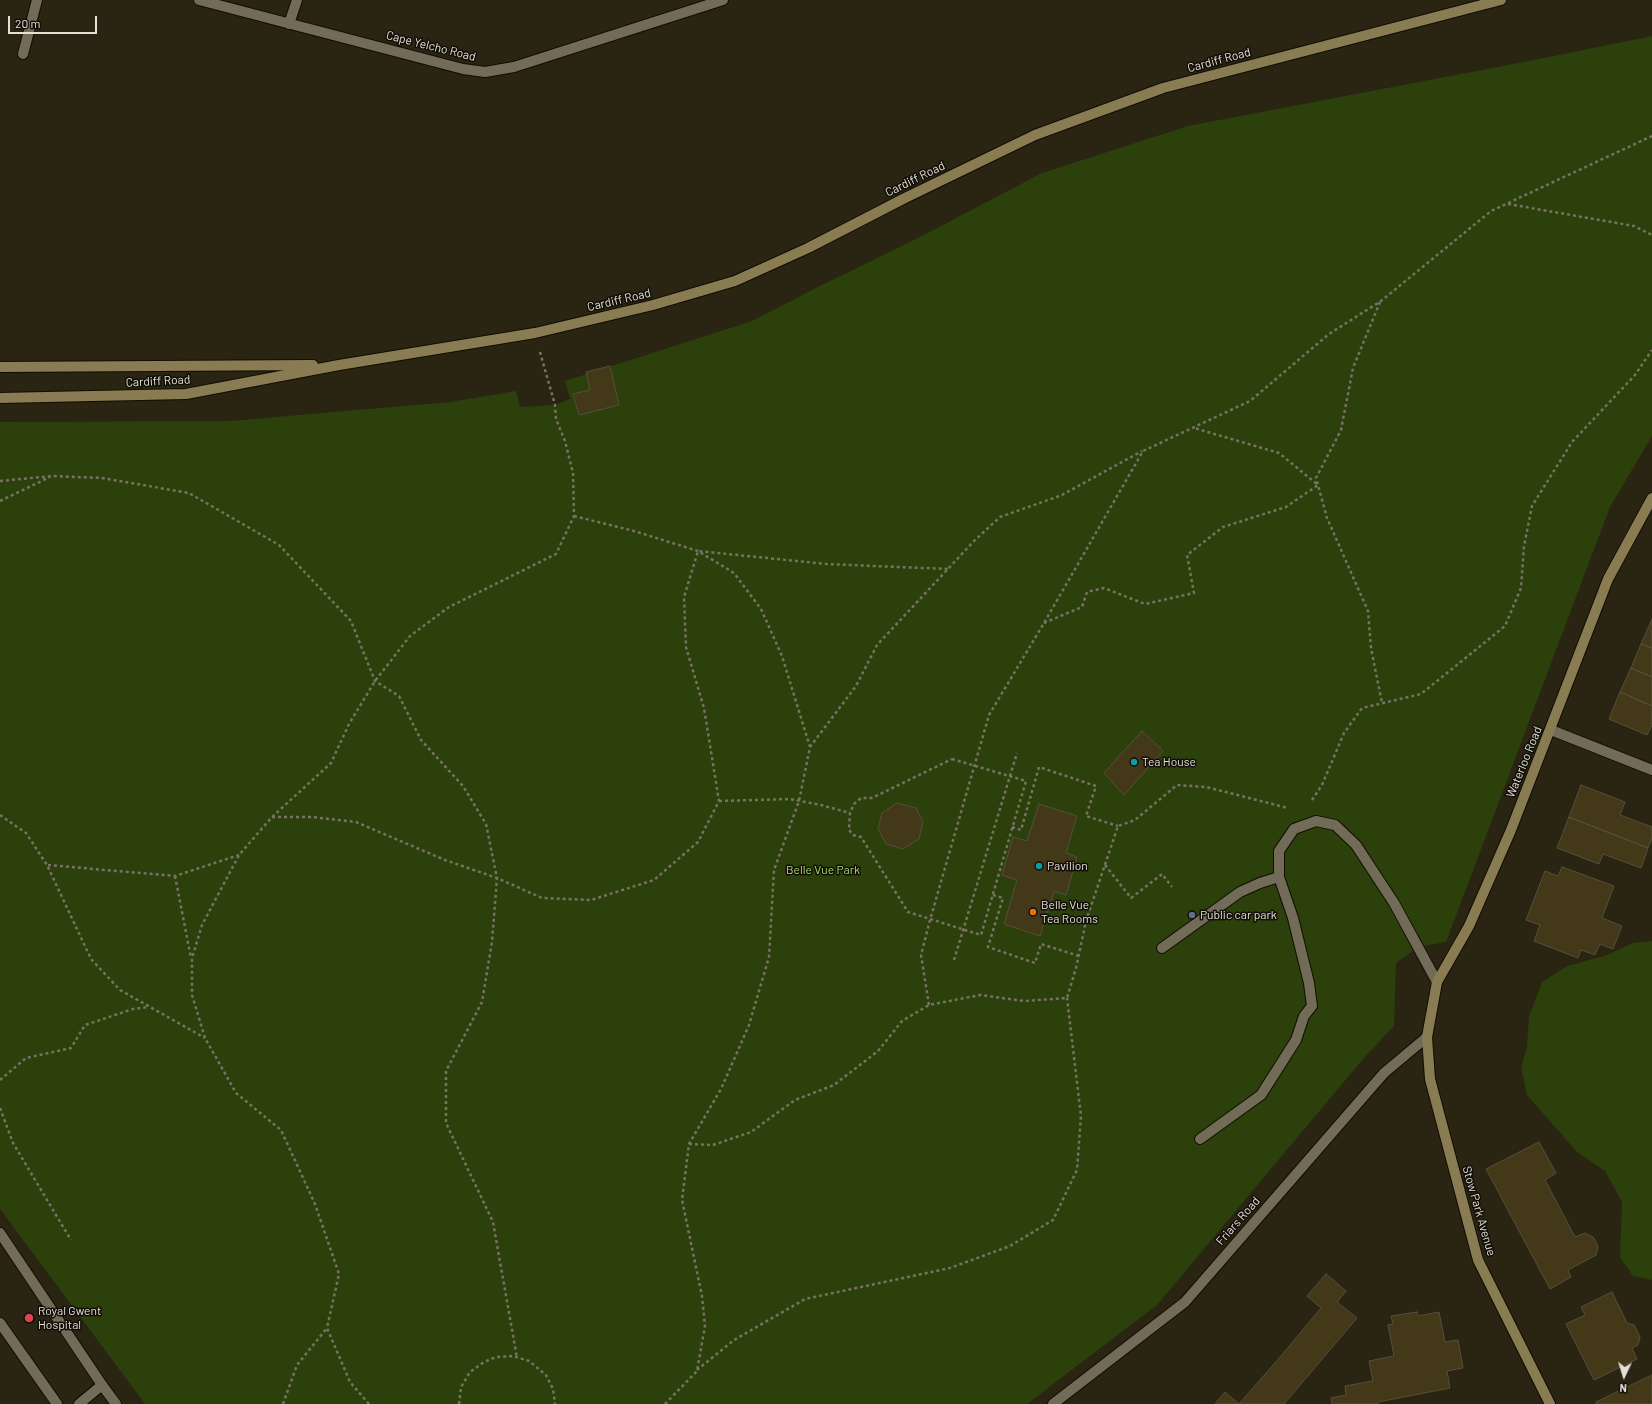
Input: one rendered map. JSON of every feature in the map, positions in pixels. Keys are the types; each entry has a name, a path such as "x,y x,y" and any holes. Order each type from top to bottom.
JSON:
{"main road":[{"name":"Cardiff Road","path":"0,398 186,394 339,365 535,333 653,305 734,281 808,248 905,198 1035,136 1162,88 1501,0"},
{"name":"Cardiff Road","path":"0,367 339,365"},
{"name":"Waterloo Road","path":"1427,1037 1437,982 1468,926 1511,830 1551,730 1608,579 1652,498"},
{"name":"Stow Park Avenue","path":"1427,1037 1430,1079 1478,1260 1550,1404"}],"street":[{"path":"23,54 37,0"},
{"name":"Cape Yelcho Road","path":"199,0 463,69 486,72 514,67 723,0"},
{"path":"289,24 297,0"},
{"path":"1551,730 1652,770"},
{"path":"1200,1139 1261,1095 1296,1040 1304,1016 1312,1006 1309,983 1293,918 1279,877 1279,851 1294,829 1316,821 1335,825 1356,845 1390,896 1437,982"},
{"path":"1162,948 1240,892 1260,882 1279,877"},
{"name":"Friars Road","path":"1053,1404 1185,1302 1384,1073 1427,1037"},
{"path":"0,1233 116,1404"},
{"path":"0,1324 56,1404"},
{"path":"79,1404 102,1385"}],"path":[{"path":"697,1371 705,1326 702,1296 682,1200 689,1144 721,1089 749,1025 769,957 774,870 799,801 810,747 856,686 877,645 974,541 1000,517 1062,495 1143,451 1250,401 1329,334 1380,301 1491,211 1652,136"},
{"path":"1507,204 1634,226 1652,235"},
{"path":"1380,301 1353,368 1341,430 1316,478 1327,518 1368,611 1371,648 1382,703"},
{"path":"192,958 202,925 239,855 272,817 331,763 348,724 375,681 410,636 449,607 556,554 574,516 573,473 565,441 556,419 556,405 535,333"},
{"path":"1311,801 1322,785 1344,733 1362,708 1421,694 1505,626 1521,588 1524,546 1532,506 1572,442 1635,375 1652,350"},
{"path":"1194,428 1279,453 1318,485"},
{"path":"929,1005 921,955 988,715 1044,623 1143,451"},
{"path":"0,481 52,476 102,478 189,493 279,545 352,620 375,681 399,696 421,740 463,786 486,824 497,878 492,942 482,1002 446,1071 446,1123 493,1222 518,1358"},
{"path":"0,501 52,476"},
{"path":"1044,623 1082,607 1087,592 1104,588 1145,604 1194,593 1187,555 1223,527 1286,507 1318,485"},
{"path":"574,516 634,531 698,551 826,564 949,569"},
{"path":"698,551 734,573 761,609 782,656 810,747"},
{"path":"272,817 312,817 356,822 446,860 497,878 542,898 591,900 654,880 698,842 718,801 704,708 686,647 684,597 698,551"},
{"path":"954,960 1017,753"},
{"path":"952,759 1010,776 1026,781 981,935 908,912 861,837 853,835 849,830 850,813 854,804 860,798 872,798 952,759"},
{"path":"1012,827 1021,830 1039,767 1096,786 1086,816 1118,826 1135,820 1177,785 1206,787 1289,809"},
{"path":"718,801 790,799 821,805 850,813"},
{"path":"0,815 26,833 47,865 91,959 120,990 205,1038"},
{"path":"665,1404 697,1371 734,1340 805,1299 950,1268 1010,1246 1053,1220 1077,1170 1081,1116 1067,998 1079,956 1086,921 1118,826"},
{"path":"47,865 175,876 239,855"},
{"path":"1105,864 1131,898 1162,874 1172,887"},
{"path":"175,876 192,958 192,995 205,1038 236,1093 281,1130 315,1204 339,1274 328,1328 297,1365 283,1404"},
{"path":"993,894 1003,898 988,946 1035,963 1041,944 1079,956"},
{"path":"689,1144 713,1145 751,1132 795,1100 834,1085 878,1051 902,1021 929,1005 980,995 1024,1001 1067,998"},
{"path":"0,1080 26,1058 70,1048 85,1025 133,1009 150,1006"},
{"path":"0,1108 13,1144 71,1240"},
{"path":"328,1328 350,1382 369,1404"},
{"path":"459,1404 461,1387 470,1372 484,1362 496,1357 513,1356 529,1361 546,1375 553,1389 555,1404"}],"green space":[{"name":"Belle Vue Park","path":"1652,36 1652,436 1610,507 1446,942 1418,947 1396,963 1394,1026 1363,1059 1157,1305 1027,1404 145,1404 0,1209 0,422 230,421 450,402 516,391 520,407 555,405 570,399 565,381 752,321 920,237 1042,173 1188,126"},
{"path":"1652,941 1652,1280 1633,1276 1620,1257 1622,1202 1605,1171 1577,1152 1527,1095 1521,1067 1527,1047 1529,1017 1542,982 1567,966 1604,956 1633,943"}],"building":[{"path":"610,366 619,405 579,415 573,394 590,390 586,372"},
{"path":"1652,619 1652,648 1641,644"},
{"path":"1641,644 1652,648 1652,677 1631,668"},
{"path":"1631,668 1652,677 1652,706 1620,692"},
{"path":"1620,692 1652,706 1652,725 1647,735 1609,719"},
{"name":"Tea House","path":"1142,731 1163,751 1124,795 1104,773"},
{"path":"1581,785 1625,802 1620,815 1652,827 1652,838 1648,848 1569,817"},
{"path":"897,803 916,808 923,822 919,839 903,849 886,844 878,829 882,813"},
{"name":"Pavilion","path":"1039,804 1077,816 1066,853 1077,857 1066,895 1054,891 1040,936 1004,924 1017,880 1002,875 1013,837 1027,841"},
{"path":"1569,817 1648,848 1641,868 1603,854 1599,864 1557,848"},
{"path":"1562,867 1614,886 1602,918 1622,926 1613,949 1600,944 1595,955 1581,950 1578,958 1534,941 1540,925 1526,920 1545,871 1558,876"},
{"path":"1539,1142 1556,1173 1545,1180 1575,1237 1585,1233 1593,1237 1598,1246 1596,1255 1568,1270 1571,1277 1550,1289 1486,1169"},
{"path":"1326,1274 1346,1291 1337,1302 1357,1318 1284,1404 1239,1404 1321,1308 1307,1296"},
{"path":"1612,1292 1627,1323 1634,1325 1640,1337 1638,1345 1632,1348 1637,1359 1594,1380 1566,1324 1585,1315 1581,1307"},
{"path":"1417,1312 1418,1316 1439,1312 1445,1342 1458,1340 1463,1368 1447,1371 1450,1388 1378,1402 1378,1404 1332,1404 1331,1398 1346,1395 1345,1386 1373,1381 1369,1361 1394,1356 1388,1325 1393,1324 1391,1316"},
{"path":"1652,1375 1652,1404 1596,1404 1596,1402"},
{"path":"1225,1392 1239,1404 1215,1404"}],"place":[{"name":"Tea House","path":"1134,762"},
{"name":"Pavilion","path":"1039,866"},
{"name":"Belle Vue Tea Rooms","path":"1033,912"},
{"name":"Public car park","path":"1192,915"},
{"name":"Royal Gwent Hospital","path":"29,1318"}]}
